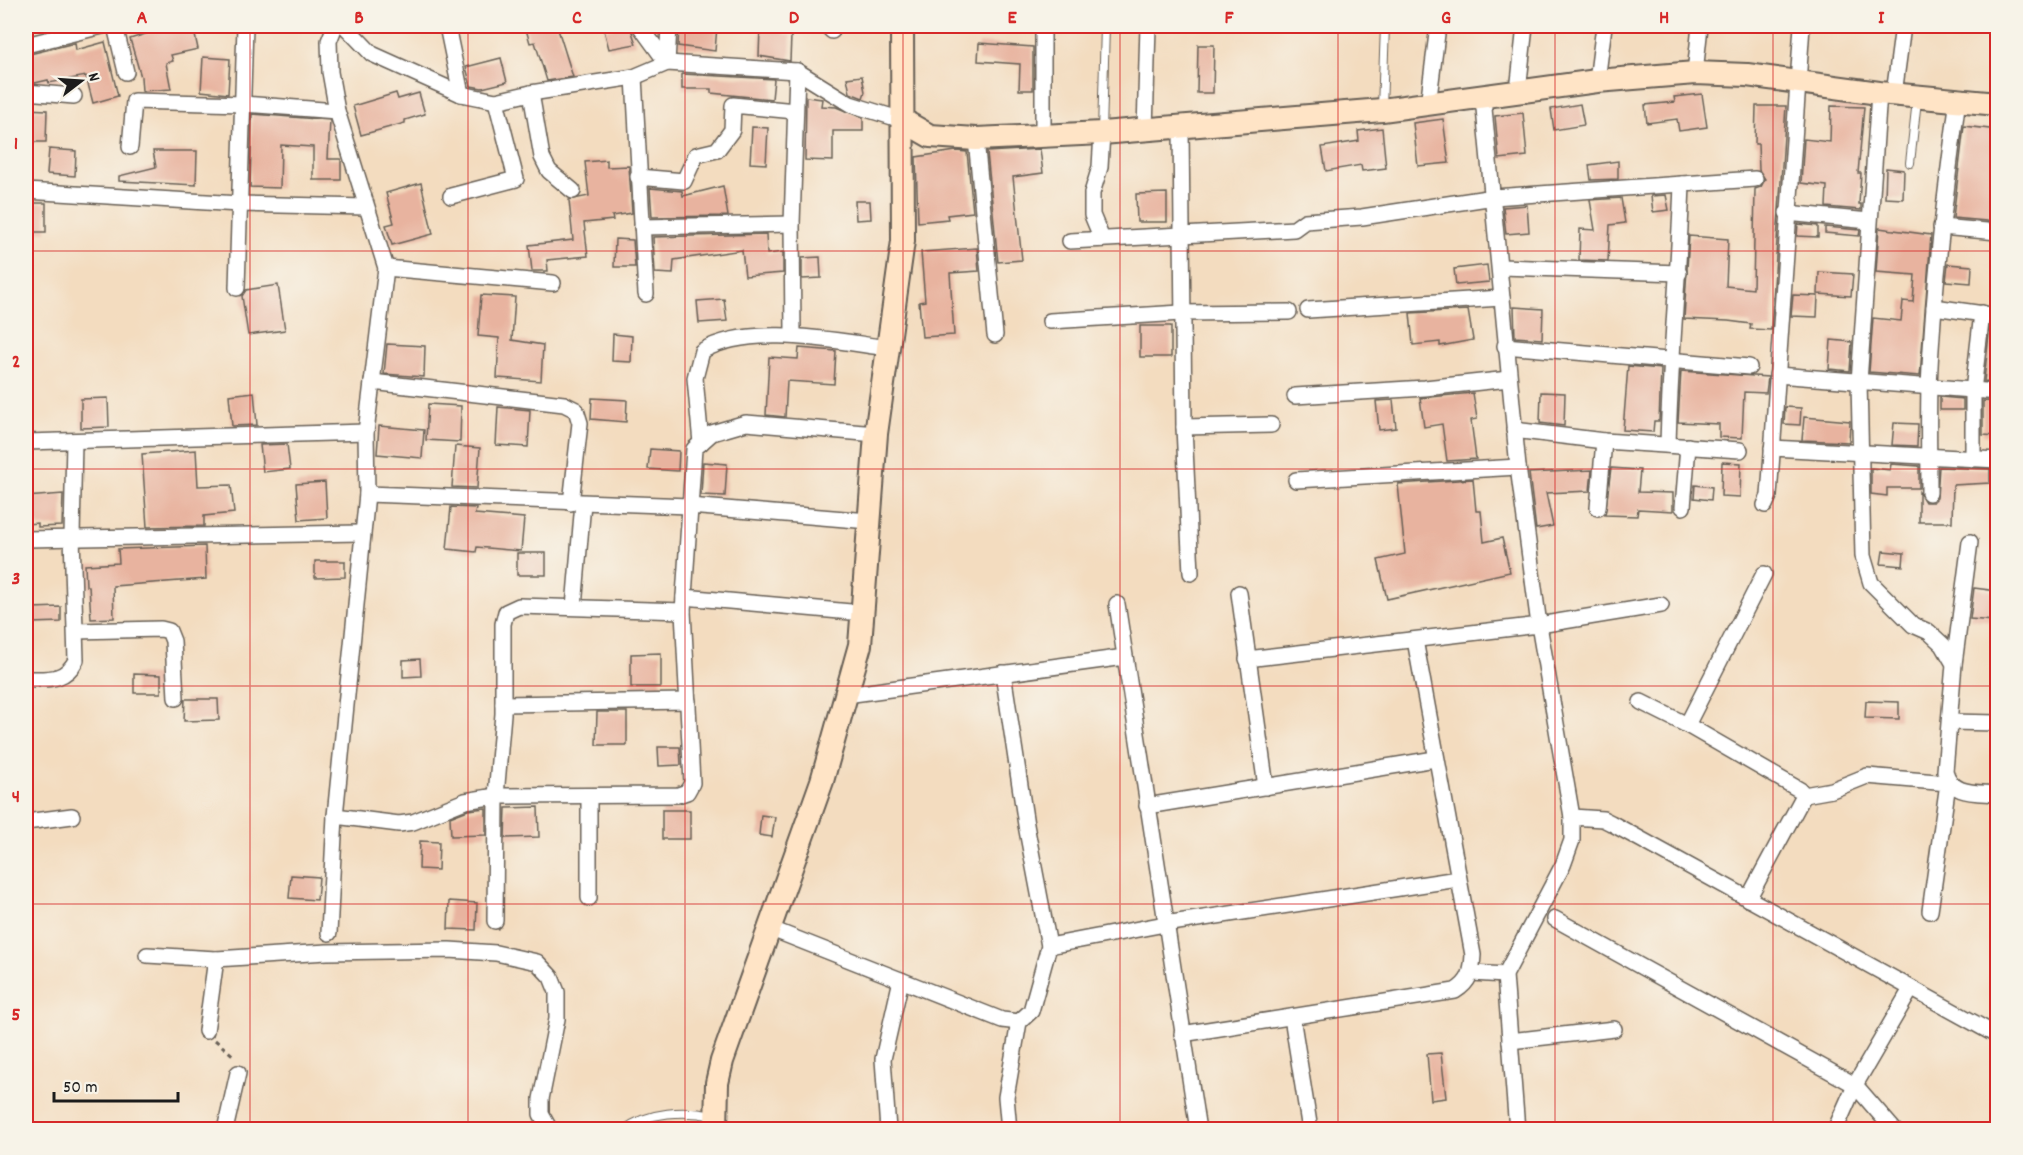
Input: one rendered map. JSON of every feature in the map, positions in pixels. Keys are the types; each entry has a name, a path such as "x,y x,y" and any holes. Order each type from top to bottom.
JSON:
{"street":[{"path":"26,45 102,26"},
{"path":"115,26 126,72"},
{"path":"237,288 245,26"},
{"path":"329,933 336,816 361,533 367,494 366,432 386,268 337,111 330,72 329,41 335,26"},
{"path":"345,26 372,54 461,93 496,101 531,93 634,77 667,63 797,71 850,104 902,120 930,136 976,139 1181,128 1382,110 1597,81 1695,73 1747,75 1886,93 1998,104"},
{"path":"447,26 461,93"},
{"path":"640,26 667,63"},
{"path":"667,63 669,26"},
{"path":"716,1123 717,1083 722,1061 822,781 860,645 876,434 903,241 902,26"},
{"path":"1043,26 1043,134"},
{"path":"1145,130 1148,26"},
{"path":"1428,105 1438,26"},
{"path":"1518,92 1525,26"},
{"path":"1597,81 1604,26"},
{"path":"1695,73 1700,26"},
{"path":"1765,505 1769,496 1796,82 1802,26"},
{"path":"1903,26 1886,93 1869,222 1859,382 1863,556 1871,583 1912,625 1929,632 1943,645 1954,664"},
{"path":"794,335 792,224 797,71"},
{"path":"634,77 646,294"},
{"path":"26,92 74,96"},
{"path":"531,93 542,157 549,171 573,191"},
{"path":"1483,98 1518,467 1539,625 1572,817 1572,840 1563,865 1505,975 1517,1130"},
{"path":"1929,493 1929,388 1934,307 1941,227 1958,99"},
{"path":"130,147 134,101 243,104 337,111"},
{"path":"451,196 516,179 496,101"},
{"path":"638,177 684,181 696,155 717,150 732,130 733,105 795,111"},
{"path":"1181,128 1181,313 1191,573"},
{"path":"1101,239 1092,215 1092,193 1101,167 1102,133"},
{"path":"976,139 995,334"},
{"path":"1070,241 1294,229 1305,221 1362,217 1494,197 1755,179"},
{"path":"1668,445 1670,361 1679,273 1682,184"},
{"path":"26,191 239,204 366,207"},
{"path":"1788,213 1869,222"},
{"path":"642,227 792,224"},
{"path":"1941,227 1998,232"},
{"path":"1500,267 1679,273"},
{"path":"386,268 553,283"},
{"path":"1308,310 1502,298"},
{"path":"1934,307 1990,314 1973,391 1973,459"},
{"path":"1050,321 1181,313 1289,312"},
{"path":"701,443 695,378 702,351 719,341 794,335 888,348"},
{"path":"1506,346 1749,367"},
{"path":"1777,375 1998,392"},
{"path":"1295,396 1425,388 1509,379"},
{"path":"372,382 564,404 576,410 580,423 574,607"},
{"path":"336,816 399,824 413,822 465,801 496,796 678,795 687,792 692,783 683,604 694,449 712,433 746,423 876,434"},
{"path":"1184,427 1271,425"},
{"path":"1514,430 1604,441 1740,450"},
{"path":"26,442 366,432"},
{"path":"26,679 57,679 70,671 76,660 72,537 74,441"},
{"path":"1598,508 1604,441"},
{"path":"1683,507 1688,446"},
{"path":"1772,448 1929,459 1998,460"},
{"path":"1296,480 1518,467"},
{"path":"367,494 689,506 869,521"},
{"path":"26,539 361,533"},
{"path":"1930,911 1948,783 1945,771 1954,664 1970,542"},
{"path":"1687,725 1764,574"},
{"path":"1239,593 1266,787"},
{"path":"495,921 496,796 503,704 503,624 506,612 519,606 683,604 862,613"},
{"path":"1117,604 1198,1130"},
{"path":"1247,659 1539,625 1661,605"},
{"path":"76,631 161,629 169,631 173,642 176,698"},
{"path":"1182,1034 1455,991 1464,985 1472,973 1473,955 1435,759 1415,640"},
{"path":"846,695 1125,657"},
{"path":"1003,673 1026,825 1049,946 1032,1011 1019,1022 1006,1098 1009,1130"},
{"path":"503,704 688,701"},
{"path":"1641,702 1687,725 1800,790 1804,795"},
{"path":"1950,723 1998,723"},
{"path":"1147,806 1435,759"},
{"path":"1804,795 1832,790 1867,776 1948,783 1959,790 1998,794"},
{"path":"1748,899 1804,795"},
{"path":"589,796 589,898"},
{"path":"26,822 72,816"},
{"path":"1572,817 1603,819 1611,823 1998,1036"},
{"path":"1049,946 1165,924 1458,879"},
{"path":"1555,920 1855,1085 1894,1130"},
{"path":"769,928 1002,1020 1019,1022"},
{"path":"147,955 216,959 327,952 449,950 496,952 537,962 551,977 557,992 557,1019 541,1107 541,1114 550,1130"},
{"path":"206,1030 216,959"},
{"path":"1472,973 1505,975"},
{"path":"888,1130 883,1059 901,980"},
{"path":"1835,1130 1855,1085 1911,989"},
{"path":"1292,1017 1310,1130"},
{"path":"1510,1041 1614,1029"},
{"path":"225,1130 238,1073"}],"lane":[{"path":"1102,133 1105,26"},
{"path":"1382,110 1385,26"},
{"path":"1910,163 1918,96"},
{"path":"624,1130 636,1123 668,1114 691,1111 716,1123"}],"path":[{"path":"206,1030 237,1060 238,1073"}],"building":[{"path":"170,26 193,26 198,49 171,55 173,61 166,63 171,89 142,91 141,77 130,39"},
{"path":"525,26 557,26 573,77 547,81 535,42 530,43"},
{"path":"630,26 636,44 609,49 604,30"},
{"path":"679,26 717,26 715,51 678,46"},
{"path":"760,28 780,29 784,34 791,36 790,61 759,56"},
{"path":"105,42 118,96 93,103 86,76 49,83 48,80 35,83 26,79 26,55 75,43 76,50"},
{"path":"979,43 1033,47 1033,90 1019,90 1020,64 978,61"},
{"path":"1198,45 1214,45 1213,93 1197,93"},
{"path":"203,57 230,59 228,94 201,91"},
{"path":"501,58 507,82 482,88 471,86 466,67"},
{"path":"682,74 774,79 772,99 711,93 711,89 682,89"},
{"path":"862,76 865,92 863,98 850,93 847,78"},
{"path":"396,93 398,99 419,93 425,114 405,120 405,123 361,135 353,106"},
{"path":"1702,94 1707,127 1679,131 1677,119 1647,123 1645,105 1675,102 1674,97"},
{"path":"806,97 822,99 821,106 836,107 863,118 863,131 833,131 833,161 805,160"},
{"path":"1580,104 1584,125 1554,130 1551,109"},
{"path":"1756,106 1786,106 1771,330 1750,329 1751,324 1728,321 1684,319 1689,236 1728,239 1726,286 1753,289 1755,189 1761,187 1765,179 1759,170 1758,144 1755,144"},
{"path":"1831,106 1864,107 1858,173 1861,173 1859,204 1861,204 1861,210 1826,207 1827,186 1801,183 1804,139 1830,142"},
{"path":"26,109 47,110 46,142 26,142"},
{"path":"1523,113 1527,156 1499,159 1495,116"},
{"path":"252,114 330,120 328,159 341,159 341,180 313,180 313,147 281,145 280,188 250,187"},
{"path":"1443,119 1449,163 1418,166 1413,123"},
{"path":"1964,126 1998,130 1998,176 1991,175 1990,203 1998,204 1998,222 1953,218"},
{"path":"752,127 768,128 766,164 750,163"},
{"path":"1382,128 1386,168 1362,171 1361,165 1326,171 1322,147 1359,141 1358,131"},
{"path":"49,149 76,151 75,176 47,174"},
{"path":"1040,149 1043,173 1013,177 1022,260 998,262 987,152"},
{"path":"153,151 197,151 196,185 119,181 119,176 156,167"},
{"path":"956,151 967,152 973,212 947,215 948,219 918,222 916,157"},
{"path":"607,160 607,167 629,166 632,213 612,216 613,220 584,223 588,256 547,260 548,271 532,271 529,245 573,240 569,200 589,196 585,162"},
{"path":"1618,161 1618,179 1591,180 1589,165"},
{"path":"1886,168 1904,170 1903,199 1885,198"},
{"path":"421,183 433,234 392,245 386,225 394,223 386,193"},
{"path":"723,186 728,216 652,217 650,188 682,191 683,196"},
{"path":"1167,193 1167,222 1137,222 1136,194"},
{"path":"1666,195 1669,210 1653,212 1651,196"},
{"path":"1621,198 1625,223 1610,225 1608,261 1579,260 1580,229 1595,230 1590,200"},
{"path":"855,201 870,201 871,219 856,220"},
{"path":"26,203 46,203 46,232 26,232"},
{"path":"1527,205 1529,232 1506,234 1503,207"},
{"path":"1798,224 1818,226 1818,237 1797,236"},
{"path":"1825,227 1860,230 1859,236 1825,233"},
{"path":"1879,228 1931,235 1920,376 1869,372 1873,318 1901,321 1903,301 1913,302 1915,275 1876,272"},
{"path":"766,234 767,254 783,252 783,273 745,276 742,250 674,260 673,274 655,273 653,237"},
{"path":"615,239 633,240 635,267 614,267"},
{"path":"977,248 979,271 950,273 954,335 922,337 919,302 925,301 921,252"},
{"path":"820,257 821,278 802,279 802,258"},
{"path":"1948,264 1972,266 1971,283 1946,281"},
{"path":"1487,265 1489,282 1456,285 1454,269"},
{"path":"1819,272 1853,274 1851,296 1818,294"},
{"path":"278,285 285,330 248,335 242,296 246,290"},
{"path":"481,295 515,297 512,340 543,345 541,381 497,378 499,338 478,336"},
{"path":"1793,295 1818,296 1817,317 1791,316"},
{"path":"724,299 727,321 699,323 697,301"},
{"path":"1514,307 1543,309 1542,339 1515,337"},
{"path":"1468,310 1473,340 1440,346 1440,342 1413,345 1410,313"},
{"path":"1990,325 1998,326 1998,382 1984,381"},
{"path":"1140,326 1171,326 1171,357 1140,357"},
{"path":"613,334 632,336 631,362 612,361"},
{"path":"1831,340 1852,342 1850,371 1829,369"},
{"path":"387,344 425,346 424,377 384,374"},
{"path":"799,348 836,351 834,384 787,381 785,417 766,415 769,357 798,359"},
{"path":"1628,366 1661,369 1659,421 1654,421 1653,432 1623,430"},
{"path":"1681,371 1768,377 1766,393 1744,392 1742,438 1719,437 1719,424 1678,422"},
{"path":"254,392 257,425 232,426 229,395"},
{"path":"1541,392 1565,393 1564,426 1540,423"},
{"path":"1473,393 1477,419 1471,420 1476,459 1447,461 1442,424 1424,427 1420,398"},
{"path":"1940,397 1963,399 1963,410 1940,410"},
{"path":"108,398 109,427 81,428 81,399"},
{"path":"592,398 627,400 626,422 591,419"},
{"path":"1393,400 1396,428 1379,430 1376,401"},
{"path":"1983,401 1998,402 1998,436 1983,435"},
{"path":"428,404 461,406 460,442 426,440"},
{"path":"498,407 530,410 528,447 496,445"},
{"path":"1785,407 1801,408 1800,425 1784,424"},
{"path":"1804,417 1850,421 1849,442 1802,440"},
{"path":"1894,423 1918,424 1917,446 1892,445"},
{"path":"379,426 424,430 422,458 377,454"},
{"path":"287,444 290,469 263,472 260,445"},
{"path":"455,446 480,448 477,488 452,487"},
{"path":"650,449 679,451 678,471 648,469"},
{"path":"196,450 198,486 231,485 234,513 204,516 204,526 147,527 142,454"},
{"path":"703,462 727,464 725,496 701,495"},
{"path":"1722,462 1741,463 1740,497 1721,496"},
{"path":"1891,464 1919,466 1919,488 1887,488 1887,496 1871,494 1871,468 1890,470"},
{"path":"1939,467 1990,469 1990,483 1953,485 1952,522 1919,522 1919,492 1925,502 1933,502 1937,498"},
{"path":"1611,468 1640,470 1638,492 1673,493 1673,511 1638,509 1637,516 1605,515"},
{"path":"1592,470 1590,491 1546,493 1553,526 1536,529 1529,473"},
{"path":"1473,479 1476,511 1481,511 1484,542 1502,538 1510,572 1387,599 1378,560 1405,554 1398,484"},
{"path":"325,482 327,518 299,520 296,484"},
{"path":"1695,485 1712,487 1711,500 1694,498"},
{"path":"63,494 62,526 38,527 38,523 26,524 26,497"},
{"path":"451,507 476,508 475,514 524,518 521,551 477,547 476,552 447,549"},
{"path":"205,546 206,579 113,586 114,618 91,619 85,565 119,563 118,549"},
{"path":"1883,551 1904,553 1903,566 1881,564"},
{"path":"517,553 546,553 546,575 517,575"},
{"path":"315,561 345,561 345,577 315,578"},
{"path":"1974,588 1997,591 1994,621 1970,619"},
{"path":"61,607 61,622 31,623 31,608"},
{"path":"661,653 661,687 631,687 631,654"},
{"path":"420,659 421,676 403,677 403,660"},
{"path":"134,674 161,675 161,693 134,693"},
{"path":"185,699 218,699 219,720 184,721"},
{"path":"1866,701 1899,702 1899,719 1865,718"},
{"path":"597,712 627,712 627,745 596,745"},
{"path":"658,747 680,747 681,765 659,766"},
{"path":"538,807 539,837 505,838 506,808"},
{"path":"486,808 486,835 451,836 450,817 468,810"},
{"path":"662,810 690,810 690,839 662,839"},
{"path":"761,815 775,817 772,837 759,835"},
{"path":"420,841 439,842 438,870 419,869"},
{"path":"291,875 319,877 317,900 289,898"},
{"path":"449,901 477,903 476,930 448,929"},
{"path":"1441,1053 1446,1098 1431,1100 1427,1054"}]}
